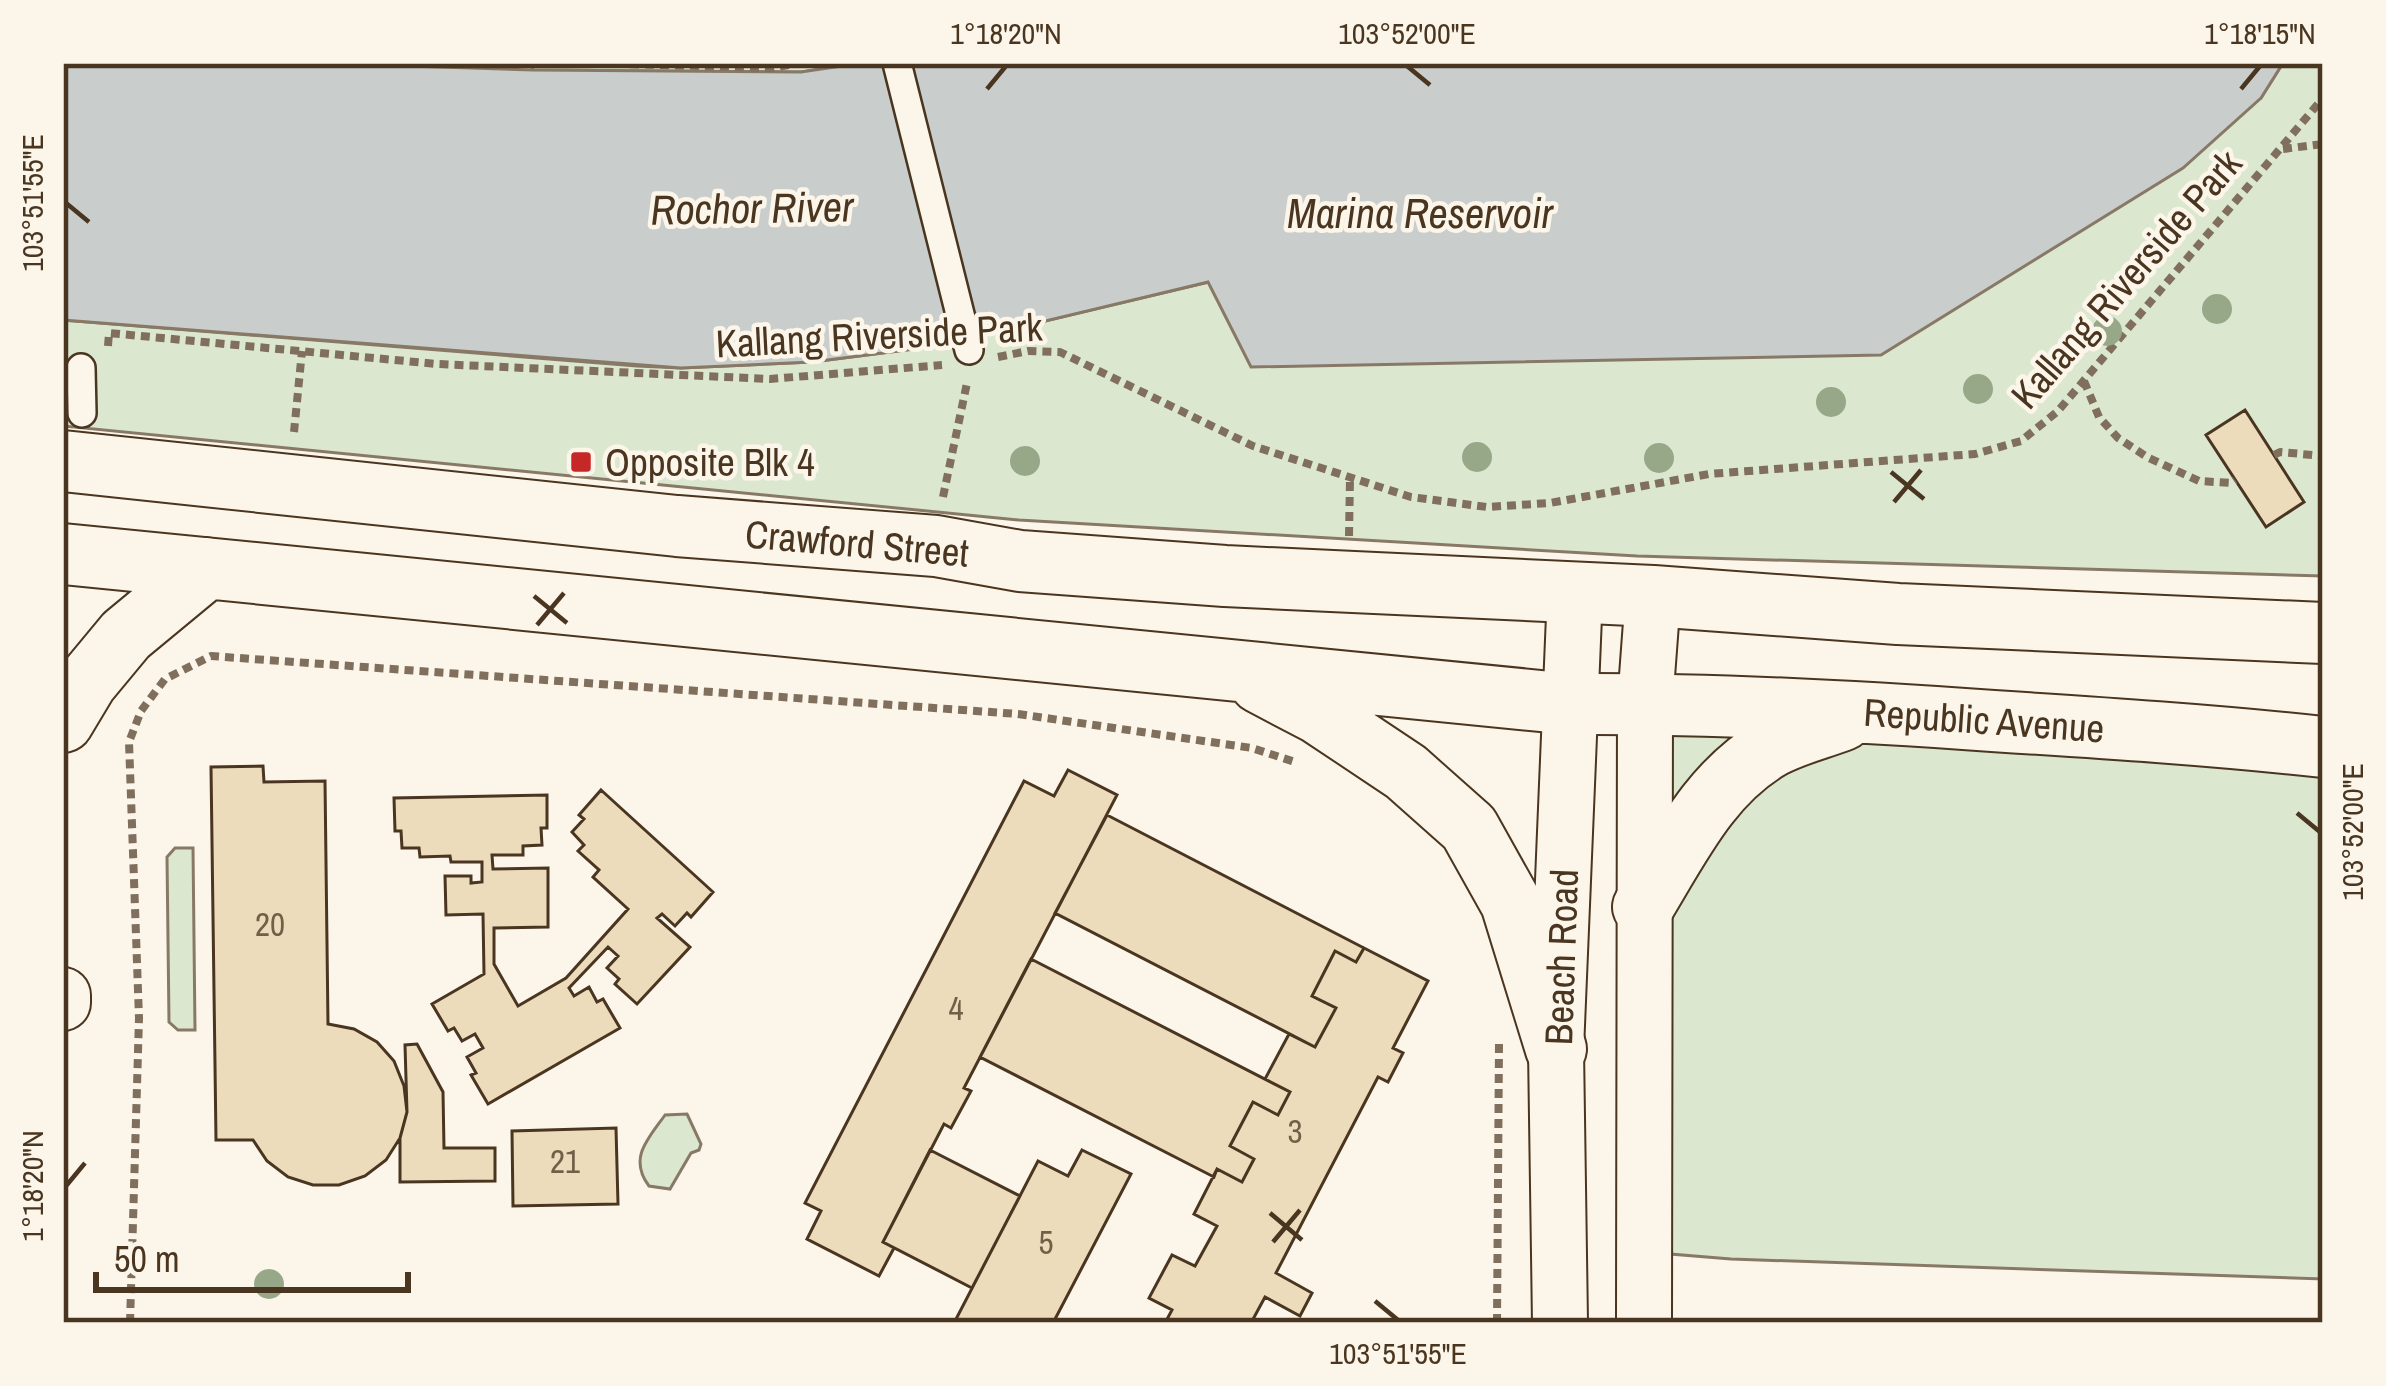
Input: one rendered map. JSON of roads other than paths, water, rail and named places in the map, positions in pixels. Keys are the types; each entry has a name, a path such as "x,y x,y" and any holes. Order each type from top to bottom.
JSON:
{"main road":[{"name":"Crawford Street","path":"72,437 655,524 936,546 1020,561 1653,596"},
{"path":"63,554 1571,704 1645,704"},
{"path":"63,722 87,682 126,635 207,568"},
{"name":"Beach Road","path":"1561,1323 1558,1020 1575,592"},
{"name":"Beach Road","path":"1644,1323 1645,704 1653,596"},
{"path":"1653,596 1898,614 2323,633"},
{"path":"1234,669 1319,714 1389,761 1469,828 1511,903 1558,1020"},
{"name":"Republic Avenue","path":"1645,704 1866,712 2216,735 2323,747"},
{"path":"1643,907 1707,803 1738,770 1775,745 1866,712"},
{"path":"1558,1020 1575,980 1601,969 1624,973 1645,984"}],"street":[{"path":"897,63 970,356"},
{"path":"72,437 81,368"}],"water":[{"path":"63,63 801,72 862,63 2283,63 2261,98 2183,168 1881,355 1251,367 1208,282 945,345 812,362 681,368 63,320"}],"place":[{"name":"Opposite Blk 4","path":"581,462"}],"water label":[{"name":"Rochor River","path":"752,208"},
{"name":"Marina Reservoir","path":"1420,213"}]}
